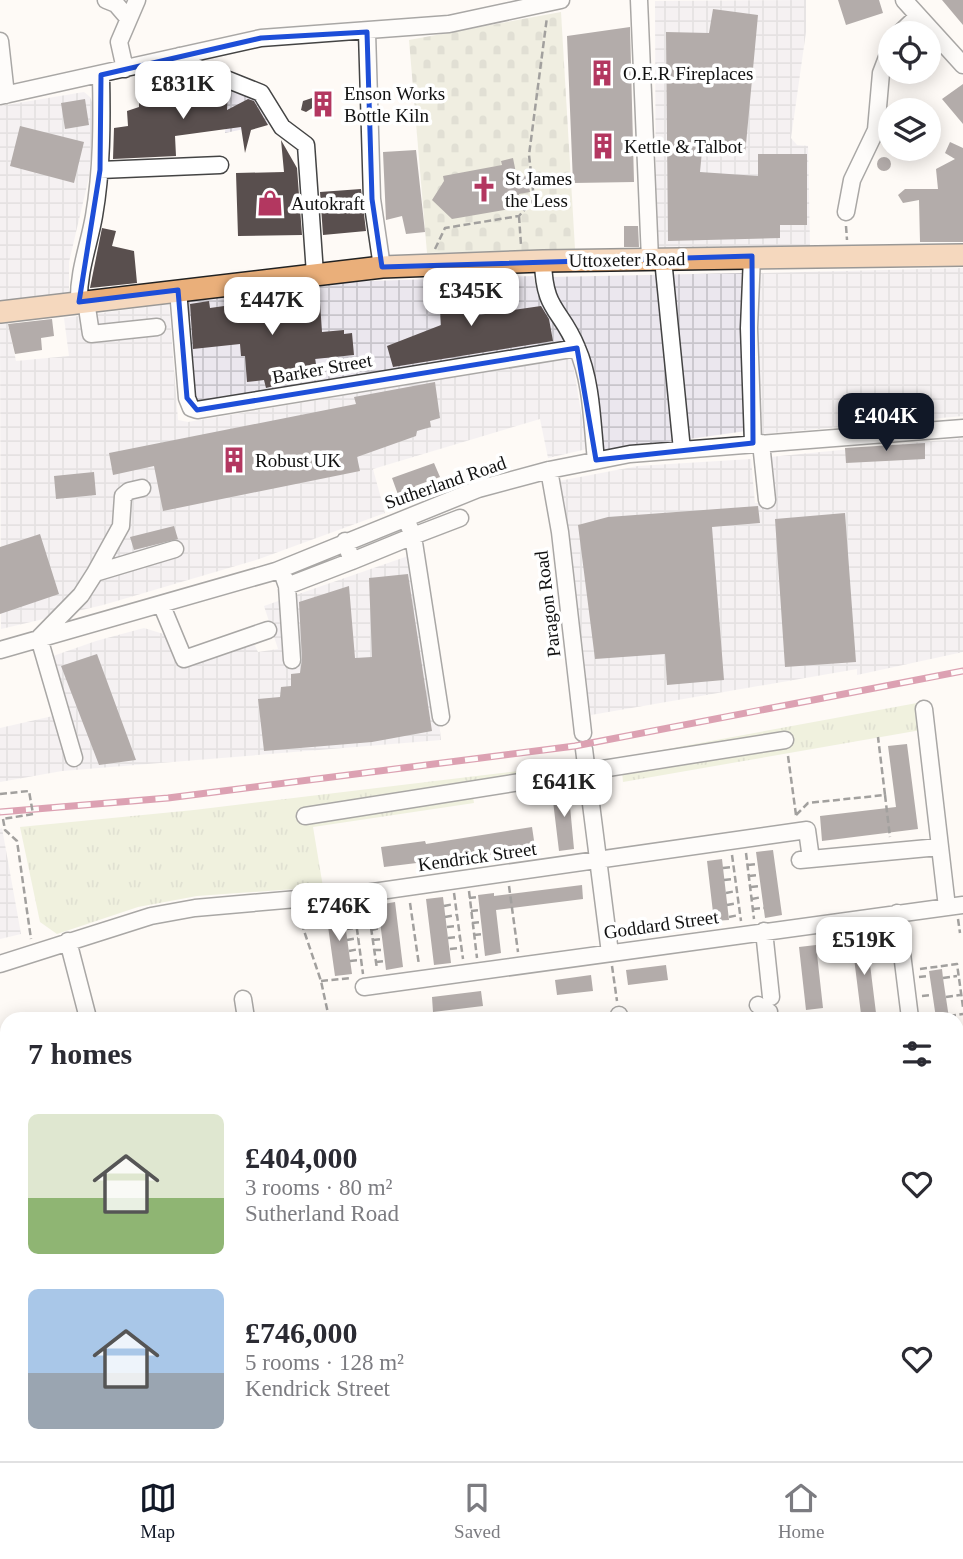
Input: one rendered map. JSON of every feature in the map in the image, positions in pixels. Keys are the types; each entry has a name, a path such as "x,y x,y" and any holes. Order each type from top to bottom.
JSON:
{"main road":[{"name":"Uttoxeter Road","path":"0,312 382,267 752,256 963,255"}],"street":[{"path":"106,0 116,4 128,18"},
{"path":"125,69 118,42 137,0"},
{"path":"639,0 657,259 682,450"},
{"path":"904,0 963,65"},
{"path":"0,41 3,96 261,38 367,33 449,24 555,1"},
{"path":"913,21 918,16"},
{"path":"367,33 372,199 382,267"},
{"path":"179,56 195,67 261,93 282,127 306,145 316,274"},
{"path":"101,75 100,170 94,216 78,284 91,334 157,327"},
{"path":"846,212 852,180 876,130 880,84"},
{"path":"100,170 220,164"},
{"path":"752,256 749,328 757,443 768,500"},
{"path":"543,261 543,288 578,348 589,398 596,460"},
{"name":"Barker Street","path":"178,290 187,398 191,408 197,410 578,348"},
{"name":"Sutherland Road","path":"0,650 162,606 281,569 478,489 596,460 757,443 963,428"},
{"name":"Paragon Road","path":"549,471 560,533 610,953"},
{"path":"74,758 39,638 80,595 95,573 121,526 123,496 129,491 142,488"},
{"path":"406,517 412,536 441,717"},
{"path":"287,586 460,518"},
{"path":"345,541 352,561"},
{"path":"95,573 175,548"},
{"path":"281,569 287,586 292,660"},
{"path":"162,606 184,659 268,630"},
{"path":"924,709 934,726 939,847 954,913"},
{"path":"305,816 785,740"},
{"path":"796,815 799,832 807,830 805,860 939,847"},
{"name":"Kendrick Street","path":"0,964 151,916 195,908 366,893 799,832"},
{"path":"897,913 909,1012"},
{"name":"Goddard Street","path":"371,981 421,979 520,966 760,927 897,913 954,913"},
{"path":"760,927 764,1001 769,1012"},
{"path":"68,941 87,1012"},
{"path":"243,999 245,1012"}],"path":[{"path":"435,265 434,250 445,228 519,216 534,199 529,155 555,1"},
{"path":"846,212 847,256"},
{"path":"509,262 509,253 521,251 519,216"},
{"path":"878,737 891,851"},
{"path":"785,740 796,815"},
{"path":"0,794 29,791 33,814 3,819 5,830 17,841 32,952"},
{"path":"796,815 808,803 885,795"},
{"path":"738,841 748,865 753,909 760,927"},
{"path":"738,841 734,867 741,924"},
{"path":"748,865 758,864"},
{"path":"723,868 734,867"},
{"path":"749,876 759,875"},
{"path":"724,880 736,879"},
{"path":"518,883 508,884 520,966"},
{"path":"751,887 761,886"},
{"path":"408,887 421,979"},
{"path":"443,893 468,889 477,962 463,964"},
{"path":"450,949 461,948 454,891"},
{"path":"726,893 737,891"},
{"path":"366,893 376,962 371,981"},
{"path":"469,898 478,897"},
{"path":"752,898 762,897"},
{"path":"727,905 738,903"},
{"path":"444,906 456,904"},
{"path":"342,906 354,905 361,960 371,981"},
{"path":"753,909 764,908"},
{"path":"471,911 480,910"},
{"path":"309,911 298,912 321,981 328,1012"},
{"path":"954,913 963,919"},
{"path":"954,913 960,933"},
{"path":"445,917 457,915"},
{"path":"729,917 740,915"},
{"path":"344,918 355,917"},
{"path":"369,918 379,917"},
{"path":"472,923 481,922"},
{"path":"447,927 458,926"},
{"path":"346,929 356,928"},
{"path":"371,930 381,928"},
{"path":"474,935 483,934"},
{"path":"448,938 460,936"},
{"path":"347,940 358,939"},
{"path":"373,940 382,939"},
{"path":"349,951 359,950"},
{"path":"374,950 383,950"},
{"path":"610,953 618,1012"},
{"path":"350,961 361,960"},
{"path":"376,962 385,961"},
{"path":"929,976 914,978 913,970 957,964 963,1007"},
{"path":"943,978 960,978"},
{"path":"321,981 371,981"},
{"path":"946,997 962,992"},
{"path":"917,997 932,995"}],"highlighted area":[{"path":"367,32 372,199 382,267 752,256 753,443 596,460 577,348 197,410 187,398 178,290 79,302 100,170 101,75 261,38"}],"shaded area":[{"path":"806,0 806,32 791,138 797,145 808,146 810,246 656,248 655,1"},
{"path":"229,82 249,89 273,123 225,133"},
{"path":"84,92 90,97 95,110 89,177 69,262 69,294 0,302 0,106"},
{"path":"963,268 963,416 761,434 752,328 757,273"},
{"path":"742,273 740,324 746,431 604,451 595,400 557,306 549,277"},
{"path":"533,276 539,295 564,334 565,341 207,403 198,402 194,395 183,301 337,282"},
{"path":"169,304 178,420 188,422 572,357 587,449 548,458 540,419 373,469 385,513 259,559 103,605 1,629 0,324 8,323 16,361 69,356 64,318"},
{"path":"963,438 963,652 857,675 857,669 591,715 579,655 568,533 559,481 638,466 751,459 755,503 772,502 770,457"},
{"path":"417,553 423,575 441,740 62,771 0,782 0,728 53,716 36,662 144,628 170,636 183,665 254,644 258,652 278,649 264,606"},
{"path":"2,828 21,934 0,939 0,829"}],"green space":[{"path":"561,12 575,249 427,253 409,40"},
{"path":"917,703 921,730 623,782 622,770 599,774 597,762"},
{"path":"577,764 578,777 473,797 474,803 313,827 323,887 197,896 138,907 57,934 40,922 20,827 194,810"}],"building":[{"path":"838,0 879,0 883,13 846,25"},
{"path":"942,0 963,0 963,25"},
{"path":"713,9 758,15 745,155 702,151 700,172 758,176 758,154 807,154 807,225 780,225 780,238 668,241 666,32 709,33"},
{"path":"630,27 634,182 573,183 567,36"},
{"path":"186,73 228,91 227,110 248,99 254,101 268,125 251,130 245,153 241,127 175,136 176,156 113,159 114,128 128,126 127,111 139,107 139,103 178,101"},
{"path":"963,84 963,124 942,99"},
{"path":"330,92 325,98 329,103 325,111 314,107 306,112 301,110 303,101"},
{"path":"85,99 89,125 65,129 61,103"},
{"path":"20,126 84,142 74,183 10,166"},
{"name":"Autokraft","path":"281,140 297,168 302,235 238,236 236,173 284,172"},
{"path":"950,142 963,148 963,242 920,242 919,200 903,203 898,195 905,189 938,189 936,169 955,159 945,153"},
{"path":"416,150 425,232 406,234 402,216 386,220 383,152"},
{"name":"St James the Less","path":"513,158 517,178 527,176 530,192 519,194 521,207 452,219 432,200 444,181 443,176 502,165 501,161"},
{"path":"878,160 891,161 891,167 887,171 881,171 877,167"},
{"path":"361,189 366,231 323,235 320,192"},
{"path":"624,226 638,226 639,247 624,247"},
{"path":"102,228 116,231 112,246 134,251 137,283 90,288"},
{"path":"477,277 478,315 541,306 549,319 553,341 393,367 387,346 441,325 438,281"},
{"path":"319,288 322,332 344,330 344,334 352,333 354,355 315,359 318,375 266,388 264,380 247,382 245,356 241,356 240,344 193,349 190,304 209,301 210,308 260,301 267,303 268,317 297,312 295,290"},
{"path":"52,319 54,336 41,338 42,350 15,354 8,324"},
{"name":"Robust UK","path":"435,382 440,418 430,421 431,427 417,431 416,436 357,457 360,471 163,511 154,466 113,475 109,453 356,404 354,397"},
{"path":"925,443 925,459 846,463 845,448"},
{"path":"434,463 440,477 415,486 418,494 400,500 392,478"},
{"path":"94,472 96,495 56,499 54,476"},
{"path":"758,506 760,523 712,527 724,680 667,685 665,654 595,659 578,525 608,517"},
{"path":"845,513 856,662 785,667 775,519"},
{"path":"174,526 178,539 134,550 130,537"},
{"path":"40,534 59,594 0,614 0,547"},
{"path":"408,574 432,731 372,742 264,751 258,699 280,697 281,687 291,686 291,674 300,673 302,659 299,602 349,586 355,658 372,657 369,578"},
{"path":"97,654 136,760 99,765 61,666"},
{"path":"907,744 918,829 822,841 820,816 896,807 888,746"},
{"path":"568,785 574,849 559,851 553,801 557,801 555,787"},
{"path":"532,827 535,847 433,864 433,861 384,867 381,847 425,841 426,844"},
{"path":"773,850 782,915 765,918 756,852"},
{"path":"722,859 729,920 714,921 707,861"},
{"path":"582,885 583,899 496,910 501,953 485,956 478,895 494,893 494,896"},
{"path":"443,897 451,963 434,965 426,899"},
{"path":"395,902 403,967 386,970 378,905"},
{"path":"343,909 352,974 335,976 326,912"},
{"path":"867,940 876,1012 861,1012 852,942"},
{"path":"816,945 823,1008 806,1010 799,947"},
{"path":"666,965 668,980 628,985 626,970"},
{"path":"942,969 948,1012 935,1012 929,971"},
{"path":"591,975 593,991 557,995 555,980"},
{"path":"481,991 483,1006 433,1012 432,997"}],"railway":[{"path":"0,812 168,798 575,746 963,671"}],"place":[{"name":"O.E.R Fireplaces","path":"602,73"},
{"name":"Enson Works Bottle Kiln","path":"323,104"},
{"name":"Kettle & Talbot","path":"603,146"},
{"name":"St James the Less","path":"484,189"},
{"name":"Autokraft","path":"270,203"},
{"name":"Robust UK","path":"234,460"}]}
